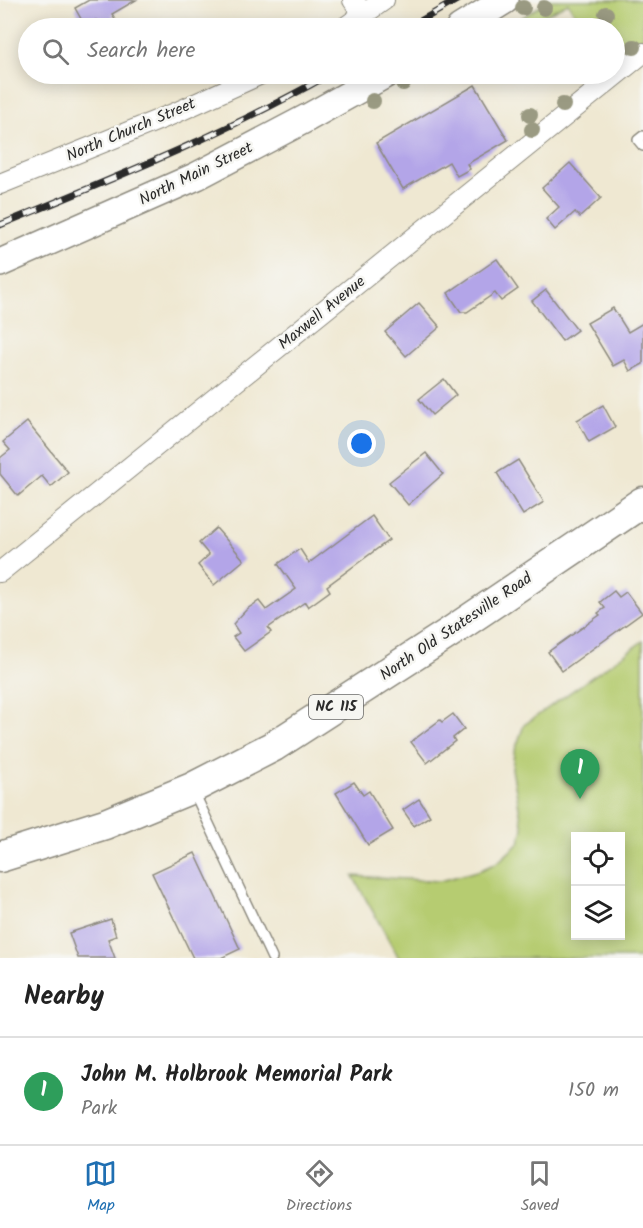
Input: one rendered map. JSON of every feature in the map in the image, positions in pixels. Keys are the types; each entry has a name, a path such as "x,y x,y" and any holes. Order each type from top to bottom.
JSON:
{"main road":[{"name":"North Old Statesville Road","path":"0,857 105,824 192,788 274,746 643,502"}],"street":[{"path":"358,8 384,0"},
{"path":"476,18 505,0"},
{"name":"Maxwell Avenue","path":"625,69 643,55"},
{"name":"North Church Street","path":"2,180 164,118 239,84"},
{"name":"North Main Street","path":"0,263 197,176 368,84"},
{"name":"Maxwell Avenue","path":"0,572 607,84"}],"lane":[{"path":"643,136 638,140 643,146"},
{"path":"192,788 272,958"}],"green space":[{"path":"549,0 643,0 643,43 625,58 625,18 578,18 568,3 540,18 521,18"},
{"path":"643,641 643,958 399,958 353,876 440,881 481,870 498,862 519,843 523,829 512,769 514,753 524,725"}],"building":[{"path":"89,0 136,0 112,14 115,18 81,18 75,8"},
{"path":"475,85 508,140 467,164 470,169 457,176 449,162 403,189 376,143"},
{"path":"570,163 601,198 580,217 575,212 555,230 546,219 559,207 542,188"},
{"path":"497,259 518,289 501,301 495,293 467,312 461,312 448,293"},
{"path":"546,290 577,330 562,341 532,301"},
{"path":"419,303 440,327 406,356 385,332"},
{"path":"613,308 628,332 643,323 643,364 630,371 624,360 613,366 587,323"},
{"path":"444,379 456,395 432,415 419,399"},
{"path":"603,405 615,427 589,442 577,420"},
{"path":"27,422 68,472 51,487 42,476 18,496 0,474 0,458 10,450 3,442"},
{"path":"426,453 443,474 408,505 389,482"},
{"path":"518,460 544,502 523,515 497,473"},
{"path":"372,516 389,540 327,586 330,591 308,607 305,602 268,628 271,632 244,651 233,637 239,633 233,624 247,609 259,601 266,610 296,589 278,564 300,549 309,563"},
{"path":"216,528 244,560 214,585 198,565 209,555 199,543"},
{"path":"614,591 619,597 626,592 642,613 562,671 548,652 600,615 598,613 605,608 600,602"},
{"path":"453,714 464,729 453,738 455,741 427,763 411,742 440,720 442,722"},
{"path":"354,782 363,795 369,791 393,830 368,845 336,793"},
{"path":"419,799 430,816 414,826 403,810"},
{"path":"195,853 240,949 221,958 193,958 152,873"},
{"path":"111,919 116,936 108,939 115,958 78,958 69,933"}],"railway":[{"path":"426,18 457,0"},
{"path":"0,225 209,136 312,84"}],"place":[{"name":"John M. Holbrook Memorial Park","path":"580,799"}]}
